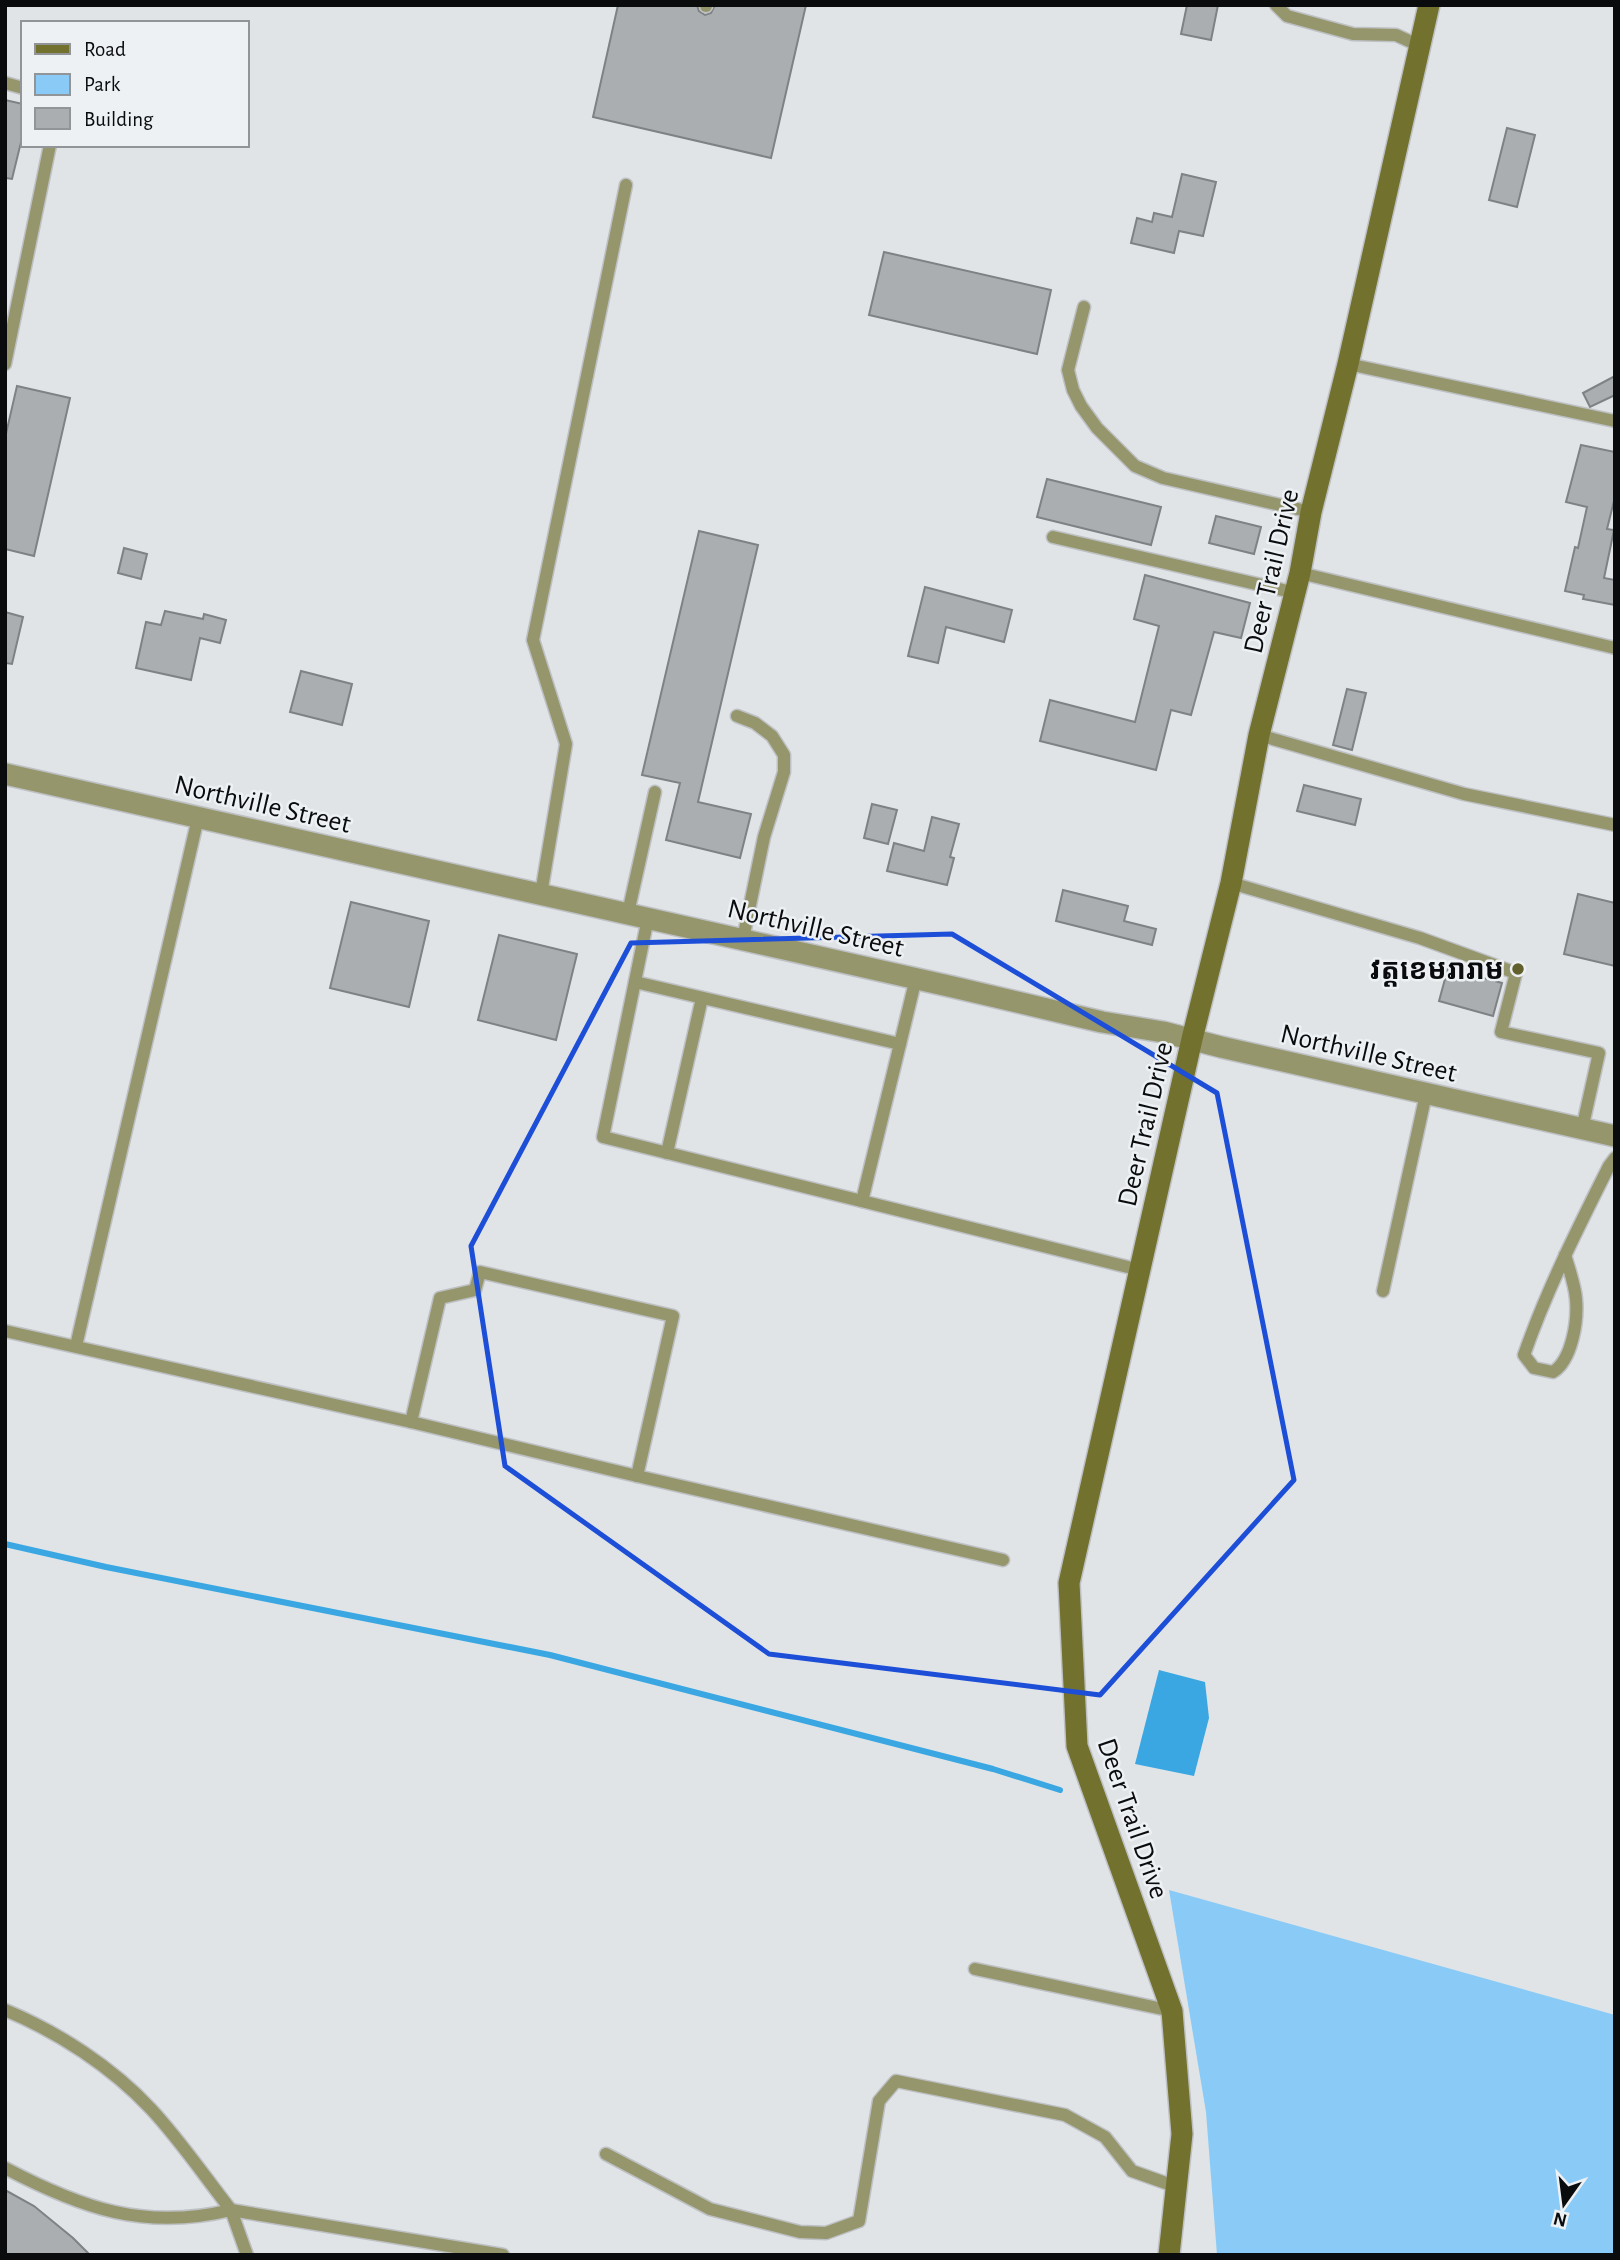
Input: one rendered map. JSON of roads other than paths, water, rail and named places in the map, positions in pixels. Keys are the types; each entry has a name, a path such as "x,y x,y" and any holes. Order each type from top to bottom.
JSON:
{"street":[{"name":"Deer Trail Drive","path":"1169,2255 1182,2134 1172,2011 1077,1746 1069,1583 1192,1039 1231,883 1259,736 1298,583 1311,512 1348,364 1429,5"},
{"name":"Northville Street","path":"5,774 1102,1022 1164,1032 1615,1136"}],"lane":[{"path":"1276,5 1287,16 1353,34 1396,34 1420,46"},
{"path":"5,364 50,147"},
{"path":"541,894 566,744 533,640 625,185"},
{"path":"1084,307 1068,370 1073,390 1097,428 1135,466 1163,478 1311,512"},
{"path":"1348,364 1615,421"},
{"path":"1053,537 1298,583 1615,648"},
{"path":"737,716 755,723 772,736 784,755 784,772 764,837 743,939"},
{"path":"1259,736 1464,794 1615,825"},
{"path":"655,792 638,916 635,982 603,1137 1140,1270"},
{"path":"76,1346 198,818"},
{"path":"1231,883 1420,937 1516,973 1501,1032 1599,1053 1582,1129"},
{"path":"862,1201 916,978"},
{"path":"635,982 900,1044"},
{"path":"667,1153 702,998"},
{"path":"1383,1291 1426,1094"},
{"path":"1565,1255 1576,1299 1572,1344 1560,1367 1553,1372 1534,1368 1524,1355 1540,1309 1565,1255 1609,1166 1615,1158"},
{"path":"411,1422 440,1298 475,1290 480,1272 673,1316 637,1476"},
{"path":"5,1331 411,1422 1003,1560"},
{"path":"975,1969 1172,2011"},
{"path":"5,2010 32,2021 101,2064 151,2108 231,2210 247,2255"},
{"path":"606,2154 710,2209 800,2232 826,2233 859,2221 879,2101 896,2081 1065,2115 1105,2137 1132,2171 1177,2187"},
{"path":"5,2168 39,2186 100,2210 169,2218 203,2217 231,2210 503,2255"}],"waterway":[{"path":"5,1544 106,1567 550,1655 993,1769 1060,1790"}],"place":[{"name":"វត្តខេមរារាម","path":"1518,969"}]}
